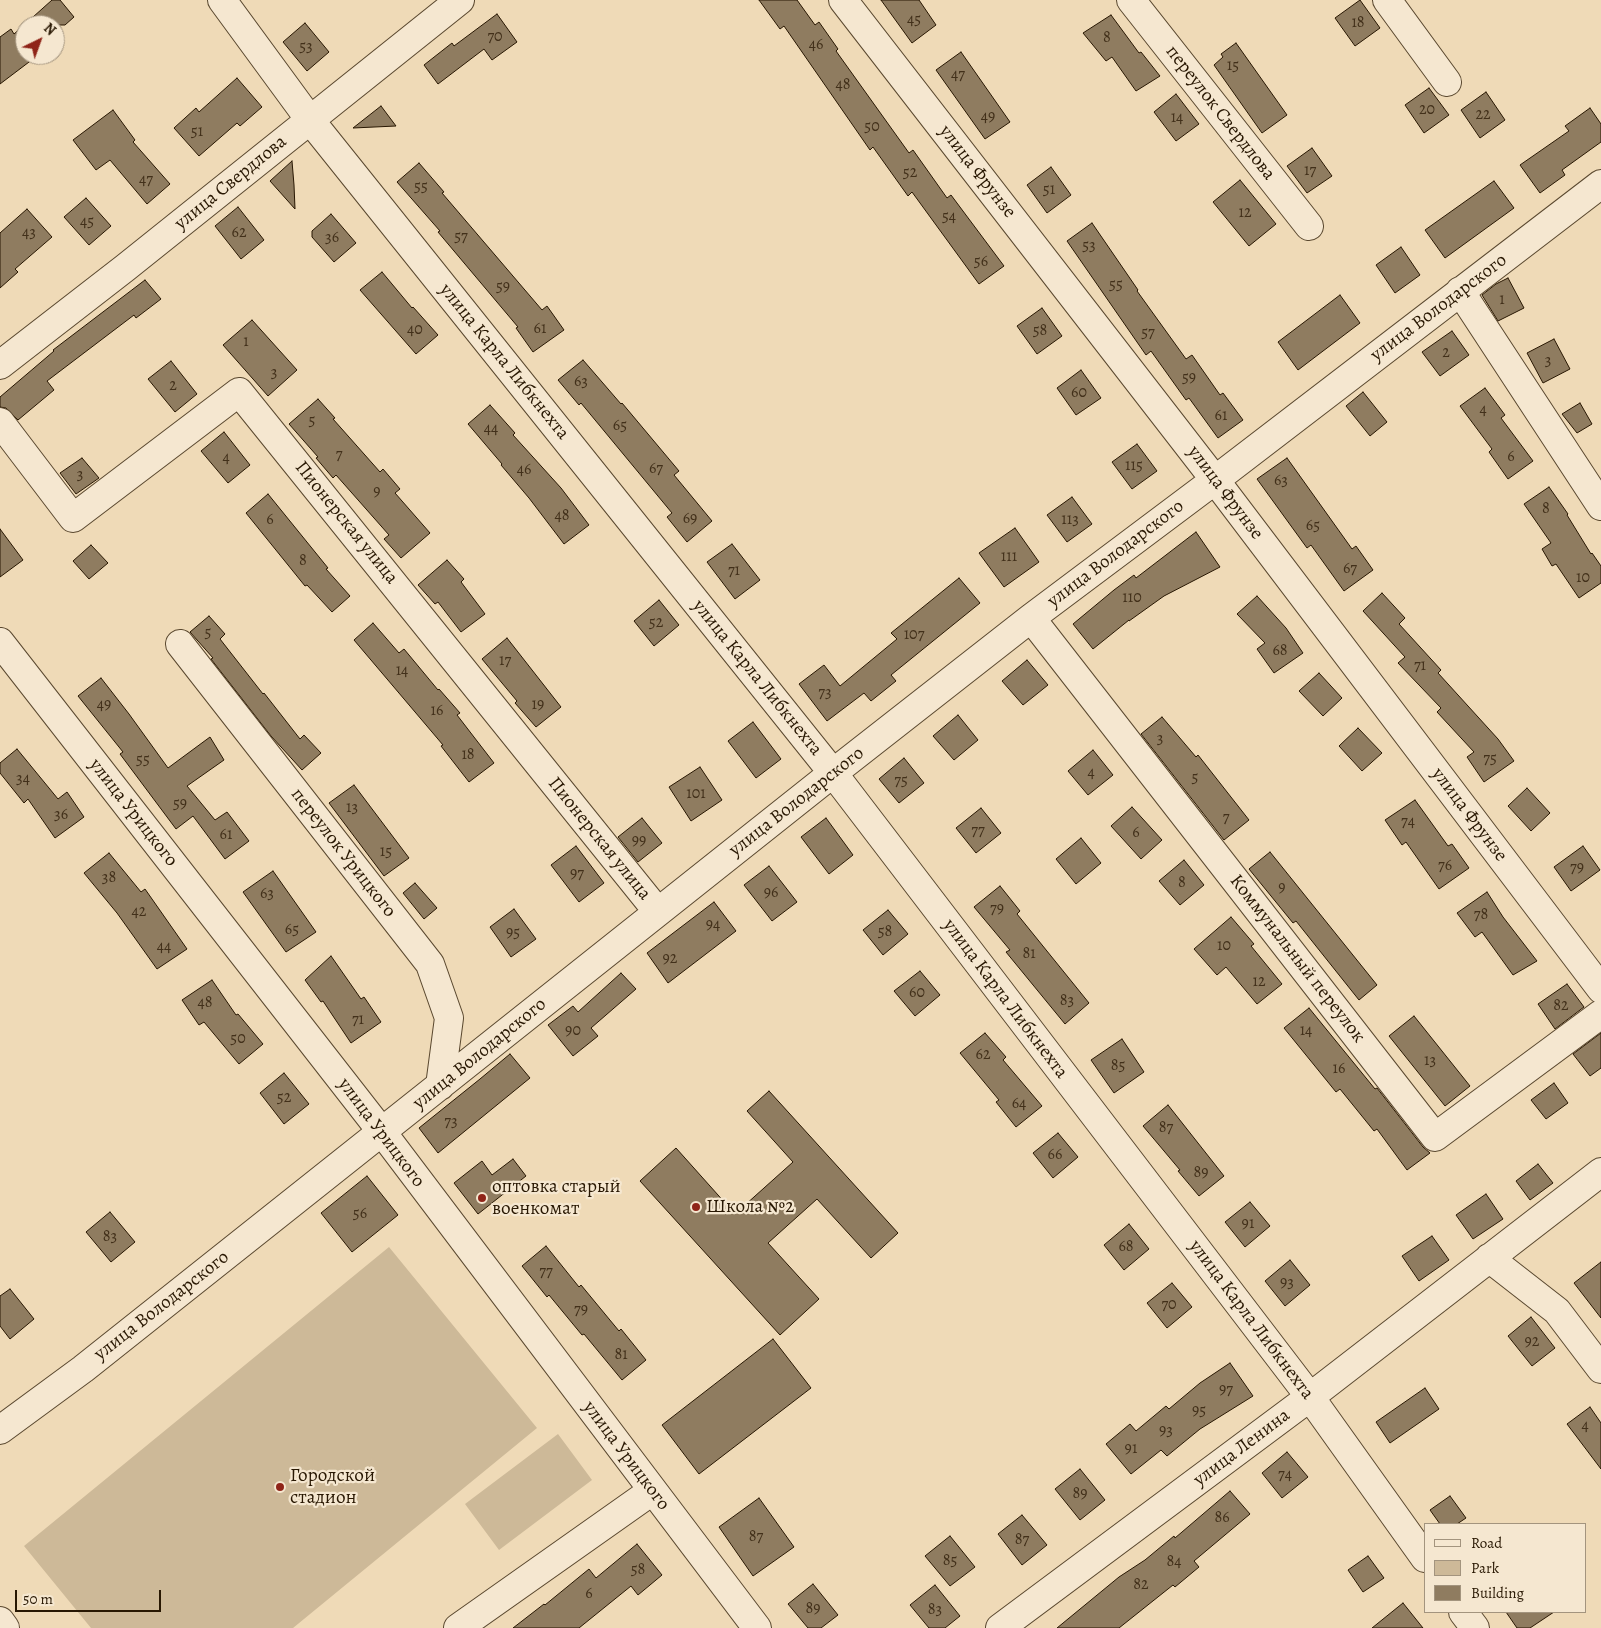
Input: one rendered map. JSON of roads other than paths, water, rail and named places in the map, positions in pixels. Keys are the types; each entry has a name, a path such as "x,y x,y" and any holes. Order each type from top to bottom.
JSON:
{"street":[{"name":"улица Карла Либкнехта","path":"222,0 310,120 833,773 1310,1397 1424,1557"},
{"name":"улица Свердлова","path":"0,365 460,0"},
{"name":"улица Фрунзе","path":"843,0 1215,480 1601,989"},
{"name":"переулок Свердлова","path":"1131,0 1310,226"},
{"path":"1387,0 1446,82"},
{"name":"улица Володарского","path":"0,1430 83,1369 1031,618 1215,480 1601,184"},
{"path":"1460,291 1601,506"},
{"name":"Пионерская улица","path":"0,422 73,518 239,392 658,912"},
{"name":"Коммунальный переулок","path":"1031,618 1436,1138 1601,1014"},
{"name":"улица Урицкого","path":"0,642 382,1132 757,1628"},
{"name":"переулок Урицкого","path":"180,644 430,964 449,1018 440,1086"},
{"name":"улица Ленина","path":"1000,1628 1310,1397 1601,1172"},
{"path":"1489,1258 1557,1311 1601,1369"},
{"path":"458,1628 652,1490"},
{"path":"1464,1613 1475,1628"},
{"path":"0,1621 5,1628"}],"place":[{"name":"оптовка старый военкомат","path":"482,1198"},
{"name":"Школа №2","path":"696,1207"},
{"name":"Городской стадион","path":"280,1487"}]}
